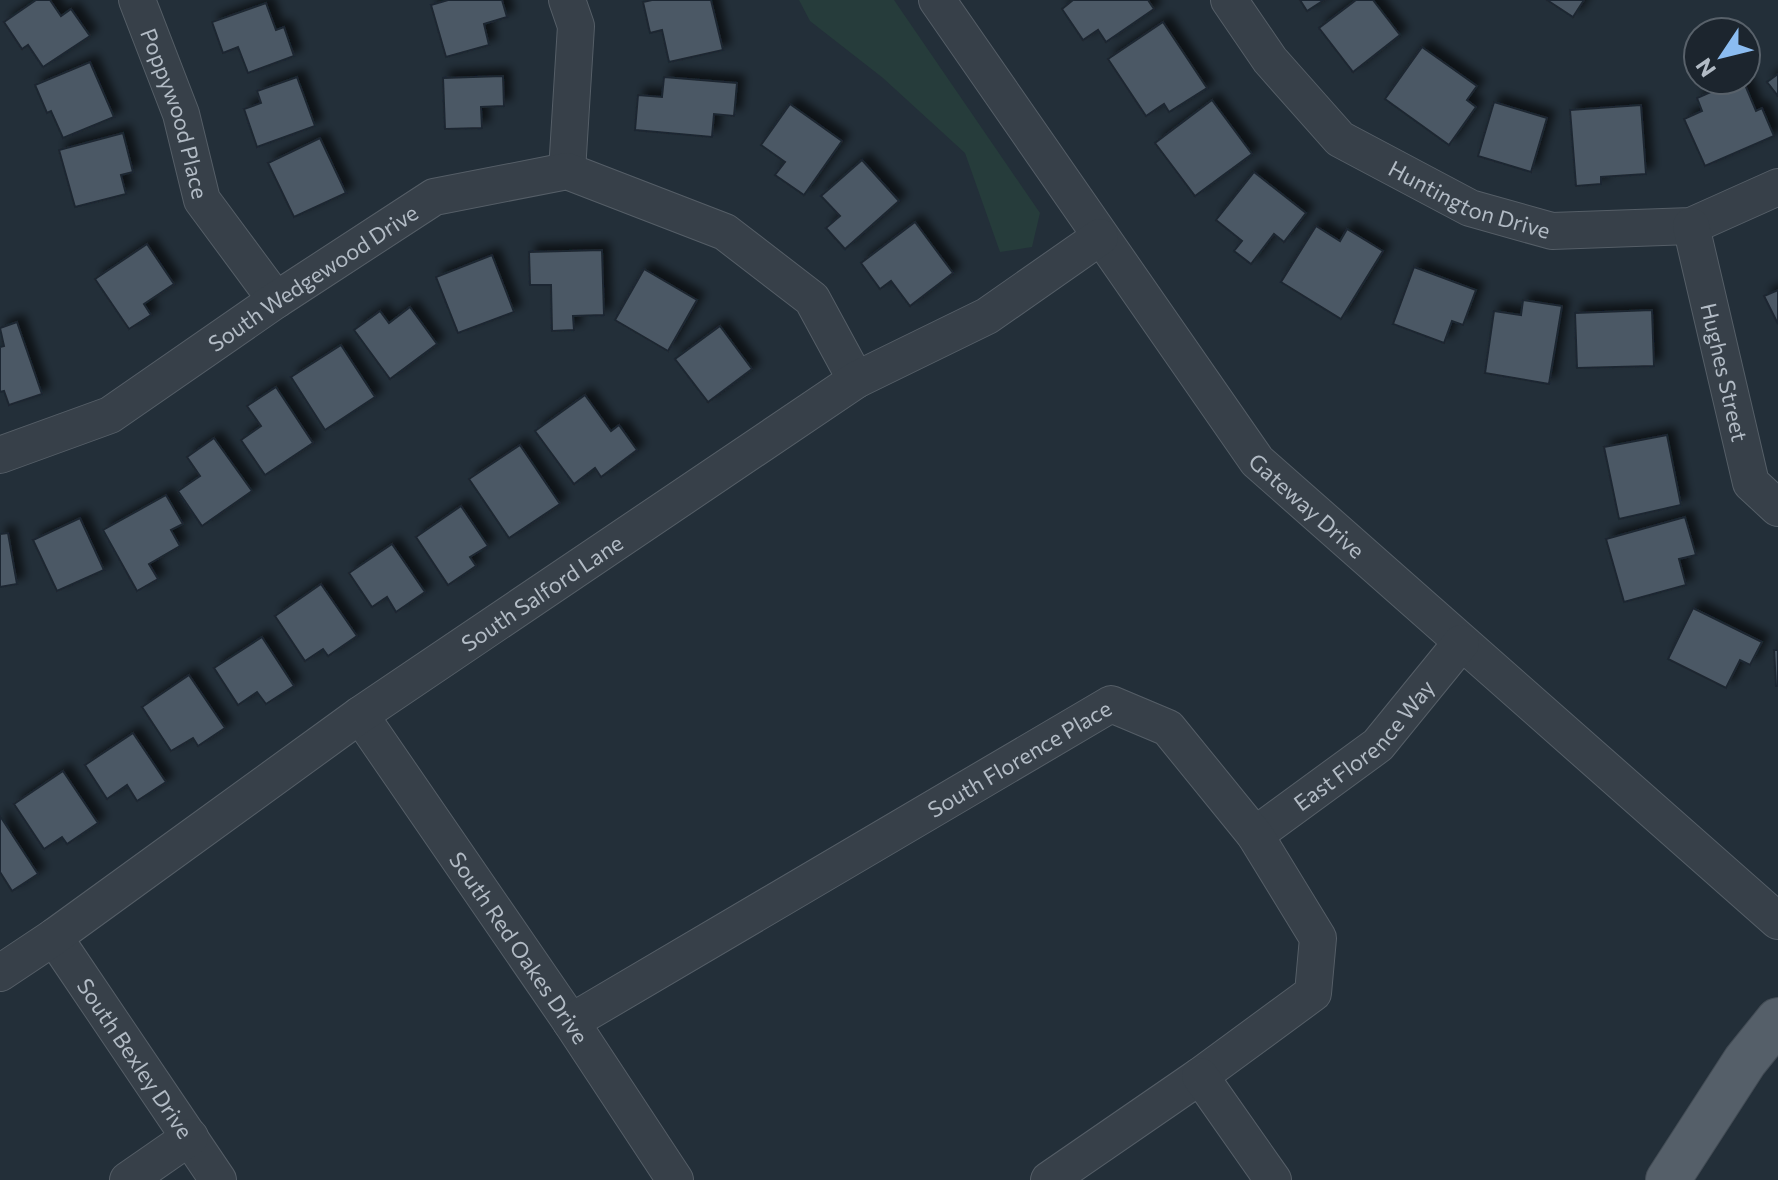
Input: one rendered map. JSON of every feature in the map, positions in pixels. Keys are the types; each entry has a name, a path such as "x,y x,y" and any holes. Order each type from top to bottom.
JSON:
{"main road":[{"path":"1668,1180 1745,1061 1778,1020"}],"street":[{"name":"Poppywood Place","path":"137,0 181,114 202,200 276,300"},
{"path":"567,0 576,26 567,171 725,232 812,299 856,380"},
{"name":"Gateway Drive","path":"937,0 1257,461 1778,921"},
{"name":"Huntington Drive","path":"1229,0 1270,60 1340,139 1470,208 1552,231 1691,226 1778,187"},
{"name":"South Wedgewood Drive","path":"0,455 110,415 276,300 434,197 567,171"},
{"name":"Hughes Street","path":"1691,226 1751,483 1778,508"},
{"name":"South Salford Lane","path":"0,973 360,715 856,380 987,316 1100,237"},
{"name":"East Florence Way","path":"1255,835 1378,745 1461,643"},
{"name":"South Florence Place","path":"571,1022 1111,704 1168,728 1255,835 1318,938 1313,993 1200,1076 1049,1180"},
{"name":"South Red Oakes Drive","path":"360,715 571,1022 675,1180"},
{"name":"South Bexley Drive","path":"54,937 218,1180"},
{"path":"1200,1076 1273,1180"},
{"path":"128,1180 190,1137"}],"green space":[{"path":"799,0 894,0 1040,213 1032,247 1000,252 965,153 883,78 810,21"}],"building":[{"path":"36,0 50,0 61,16 71,9 90,36 43,67 28,45 22,49 4,22"},
{"path":"448,0 502,0 507,17 484,24 489,45 446,57 431,5"},
{"path":"711,0 723,50 669,62 662,30 650,33 643,2"},
{"path":"1073,0 1148,0 1154,9 1106,42 1098,30 1083,40 1062,9"},
{"path":"1300,0 1324,0 1307,11"},
{"path":"1356,0 1373,0 1400,35 1353,72 1319,28"},
{"path":"1547,0 1584,0 1573,17"},
{"path":"266,3 276,30 284,27 294,56 248,73 238,47 223,53 212,22"},
{"path":"1163,22 1207,88 1169,112 1164,104 1146,116 1108,59"},
{"path":"1422,47 1477,86 1467,100 1476,107 1449,145 1385,99"},
{"path":"90,62 114,117 63,138 51,111 47,113 35,85"},
{"path":"1778,74 1778,96 1767,82"},
{"path":"503,76 504,106 481,107 482,128 445,129 443,78"},
{"path":"297,77 315,126 257,147 244,109 261,103 257,91"},
{"path":"664,77 737,83 734,116 714,114 712,137 635,130 638,95 662,97"},
{"path":"1750,96 1756,111 1762,108 1774,136 1705,166 1684,119 1702,111 1697,98"},
{"path":"1212,100 1252,154 1195,196 1155,143"},
{"path":"1494,102 1547,118 1531,172 1478,156"},
{"path":"790,104 842,141 804,195 775,175 785,162 761,145"},
{"path":"1641,105 1646,174 1601,177 1601,184 1576,186 1570,110"},
{"path":"123,133 133,172 121,175 126,194 75,207 59,150"},
{"path":"320,138 346,193 294,217 268,163"},
{"path":"862,160 899,201 845,249 826,228 840,216 821,196"},
{"path":"1254,172 1306,213 1284,242 1274,234 1251,264 1234,251 1242,241 1216,220"},
{"path":"915,222 953,273 910,306 891,281 880,289 861,263"},
{"path":"1316,226 1340,241 1347,229 1383,251 1341,319 1281,282"},
{"path":"147,244 174,284 144,304 151,315 129,329 95,279"},
{"path":"602,250 604,315 573,316 574,330 552,331 551,285 530,285 529,252"},
{"path":"492,255 514,312 458,333 436,277"},
{"path":"1414,267 1476,290 1463,325 1452,321 1444,343 1393,324"},
{"path":"644,269 697,300 668,351 615,320"},
{"path":"1778,290 1778,324 1764,296"},
{"path":"1523,300 1562,306 1549,384 1485,373 1494,311 1521,315"},
{"path":"410,307 437,344 390,379 354,330 380,311 389,323"},
{"path":"1652,310 1654,366 1577,368 1575,313"},
{"path":"17,322 42,394 9,405 4,391 0,392 0,347 4,346 0,328"},
{"path":"720,326 752,369 708,402 675,359"},
{"path":"341,345 375,397 325,430 291,377"},
{"path":"276,387 313,443 265,475 241,440 261,426 247,406"},
{"path":"585,395 611,431 619,425 637,450 601,477 595,468 574,484 535,431"},
{"path":"1667,435 1681,505 1619,519 1604,447"},
{"path":"214,438 252,491 202,526 178,491 200,476 187,457"},
{"path":"520,445 560,504 509,538 469,479"},
{"path":"166,495 183,524 171,530 180,546 149,564 158,579 137,591 103,530"},
{"path":"461,506 488,546 470,557 476,566 448,585 416,537"},
{"path":"1685,517 1696,555 1679,559 1686,585 1624,602 1606,539"},
{"path":"80,518 104,570 57,591 33,540"},
{"path":"8,533 17,584 0,587 0,534"},
{"path":"392,544 425,592 396,612 387,597 372,607 349,573"},
{"path":"321,584 357,636 328,656 323,649 305,661 275,616"},
{"path":"1693,608 1762,642 1750,665 1740,660 1726,688 1668,659"},
{"path":"262,637 294,686 266,704 257,692 238,705 214,668"},
{"path":"1774,650 1778,650 1778,686 1776,686"},
{"path":"189,675 225,728 198,746 193,738 171,751 142,707"},
{"path":"133,733 166,782 137,801 127,785 107,799 85,765"},
{"path":"63,771 98,823 67,844 62,837 44,849 14,804"},
{"path":"0,816 38,874 12,891 0,872"}]}
